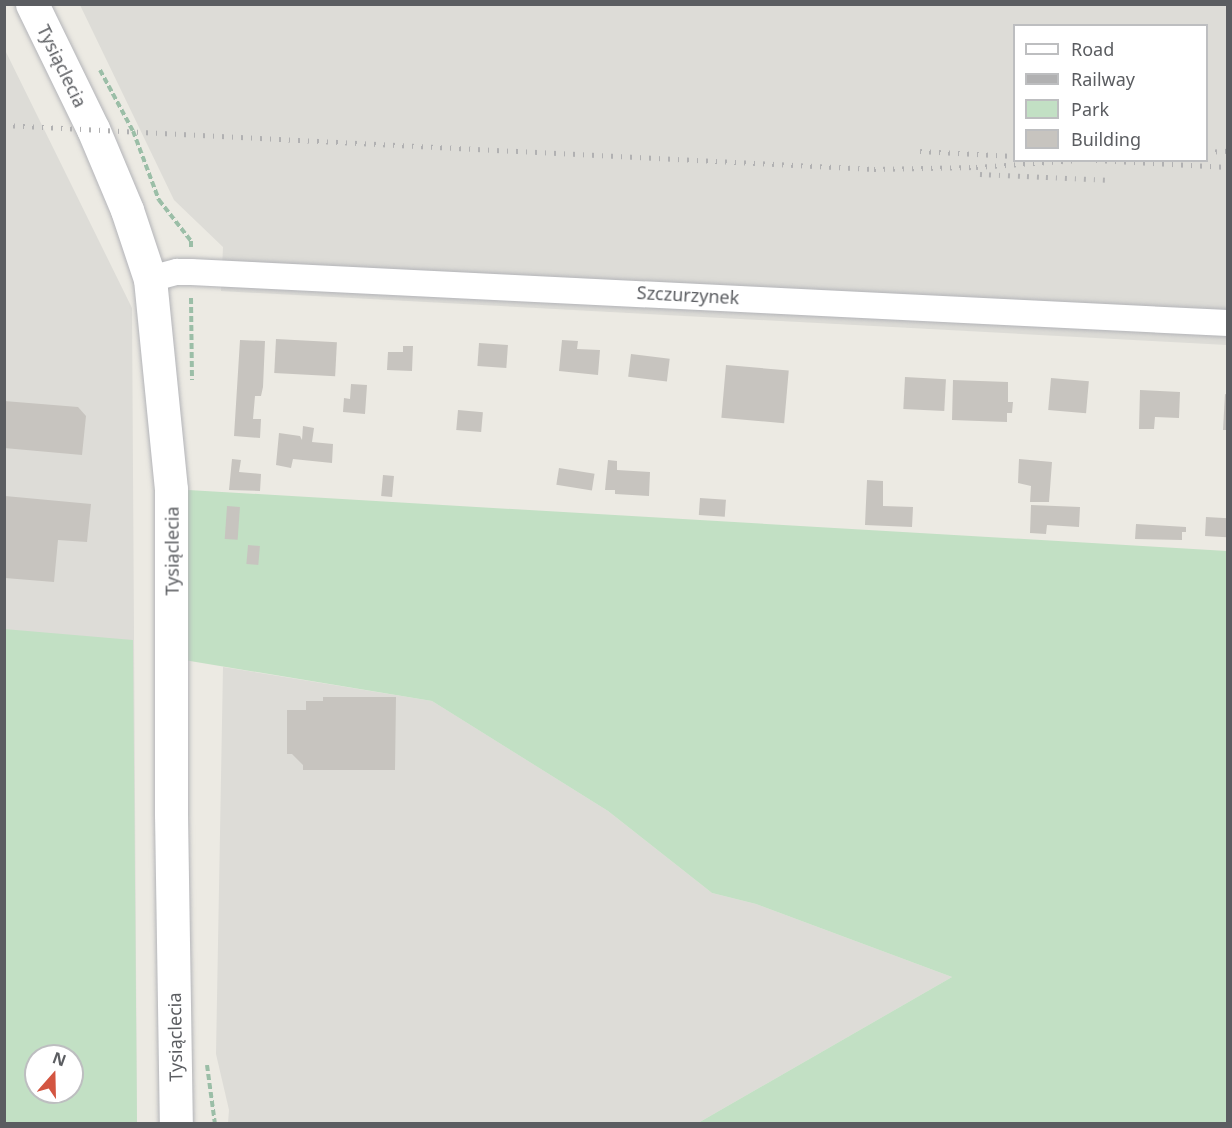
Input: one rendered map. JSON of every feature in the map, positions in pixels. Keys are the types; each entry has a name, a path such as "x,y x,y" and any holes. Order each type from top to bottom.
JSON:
{"main road":[{"name":"Tysiąclecia","path":"32,4 93,129 127,210 150,279 171,489 171,814 176,1124"}],"street":[{"name":"Szczurzynek","path":"150,279 177,272 203,272 1227,323"}],"shaded area":[{"path":"80,5 1227,5 1227,345 221,291 223,247 174,200"},
{"path":"4,48 132,308 137,1123 5,1123"},
{"path":"223,667 432,701 608,811 712,893 756,904 952,977 698,1123 228,1123 229,1110 216,1054"}],"green space":[{"path":"171,489 1227,551 1227,1123 698,1123 952,977 756,904 712,893 608,811 432,701 172,658"},
{"path":"4,629 133,640 137,1123 5,1123"}],"building":[{"path":"276,339 337,342 335,376 274,373"},
{"path":"240,340 265,341 263,387 261,396 255,396 253,419 261,419 260,438 234,436"},
{"path":"562,340 578,341 577,349 600,350 598,375 559,371"},
{"path":"479,343 508,345 506,368 477,366"},
{"path":"403,346 413,346 412,371 387,370 388,352 403,352"},
{"path":"631,354 670,359 667,382 628,377"},
{"path":"726,365 789,370 784,423 721,418"},
{"path":"905,377 946,379 944,411 903,409"},
{"path":"1051,378 1089,381 1086,413 1048,410"},
{"path":"953,380 1008,382 1008,402 1013,402 1012,413 1007,413 1007,422 952,420"},
{"path":"351,384 367,385 365,414 343,412 344,398 350,399"},
{"path":"1140,390 1180,392 1179,418 1155,417 1154,429 1139,429"},
{"path":"1225,394 1228,395 1228,430 1223,430"},
{"path":"4,401 78,407 86,416 82,455 4,448"},
{"path":"458,410 483,412 481,432 456,430"},
{"path":"303,426 314,428 312,442 333,444 332,463 293,459 291,468 276,465 279,433 300,436 302,440"},
{"path":"232,459 241,460 239,472 261,474 260,491 229,490"},
{"path":"1019,459 1052,462 1049,502 1030,502 1031,486 1018,483"},
{"path":"608,460 617,461 617,470 650,472 649,496 615,494 615,490 605,490"},
{"path":"559,468 595,474 592,490 556,485"},
{"path":"383,475 394,476 392,497 381,496"},
{"path":"867,480 883,481 883,506 913,507 912,527 865,525"},
{"path":"5,496 91,504 87,542 58,540 54,582 5,578"},
{"path":"700,498 726,500 725,517 699,515"},
{"path":"1031,505 1080,507 1079,527 1047,525 1046,534 1030,533"},
{"path":"227,506 240,507 238,540 225,539"},
{"path":"1206,517 1228,518 1227,537 1205,536"},
{"path":"1136,524 1186,527 1186,532 1182,532 1182,540 1135,539"},
{"path":"248,545 260,546 258,565 246,564"},
{"path":"323,697 396,697 395,770 303,770 303,765 292,754 287,754 287,710 306,710 306,701 323,701"}],"railway":[{"path":"4,125 874,169 976,167 1050,162"},
{"path":"920,151 1013,156"},
{"path":"1208,152 1228,151"},
{"path":"1134,162 1228,167"},
{"path":"980,174 1112,180"}]}
